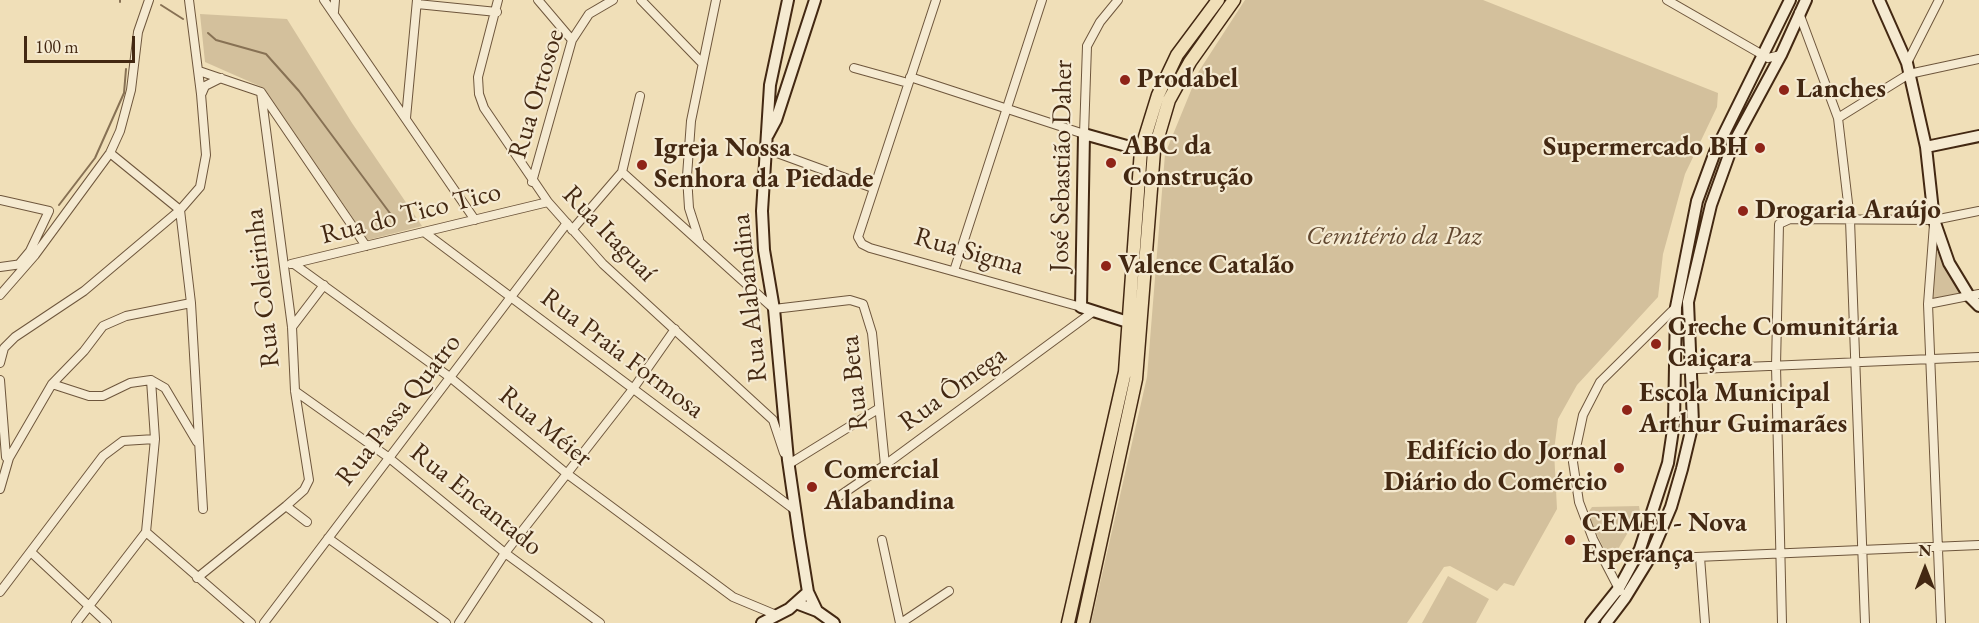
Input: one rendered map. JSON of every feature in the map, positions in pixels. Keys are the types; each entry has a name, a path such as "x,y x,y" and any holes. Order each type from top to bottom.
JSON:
{"main road":[{"path":"1083,623 1136,379 1135,324 1141,150 1158,95 1177,56 1218,0"},
{"path":"1068,623 1135,324 1154,151 1169,100 1190,62 1234,0"}],"street":[{"path":"0,295 110,153 120,131 131,90 138,32 149,0"},
{"path":"0,363 2,347 84,291 180,210 200,187 205,173 206,155 199,71 189,0"},
{"path":"324,0 475,220"},
{"path":"334,12 335,0"},
{"name":"Rua Itaguaí","path":"498,0 497,12 478,77 479,94 484,108 532,182 603,264 773,420 788,462"},
{"path":"538,0 572,40"},
{"name":"Rua Ortosoe","path":"532,182 572,40 589,14 614,0"},
{"path":"641,0 702,63"},
{"path":"699,240 689,208 687,176 691,121 717,0"},
{"name":"Rua Alabandina","path":"788,0 770,85 762,211 764,250 774,309 788,462 808,592 817,611"},
{"path":"815,0 776,120 766,143 873,188 936,0"},
{"path":"954,272 1042,0"},
{"name":"José Sebastião Daher","path":"1081,307 1087,46 1100,22 1118,0"},
{"path":"1667,0 1763,55 1772,59 1781,55"},
{"path":"1591,623 1618,588 1640,549 1658,502 1668,463 1674,423 1676,307 1697,201 1715,152 1790,0"},
{"path":"1606,623 1625,598 1649,559 1671,507 1693,423 1689,370 1688,302 1711,205 1733,144 1781,55 1806,0"},
{"path":"1879,0 1908,68 1926,147 1935,220 1949,263 1974,295 1979,306"},
{"path":"1908,68 1939,0"},
{"path":"406,118 417,2 497,12"},
{"path":"1799,13 1838,118 1850,220 1865,623"},
{"path":"1838,118 1908,68 1979,59"},
{"path":"854,68 909,80 1141,150"},
{"path":"199,71 261,92 366,246"},
{"path":"201,94 205,86 221,78"},
{"name":"Rua Coleirinha","path":"261,92 292,327 295,391 309,480 304,490 286,506"},
{"path":"640,96 622,172 774,309"},
{"path":"1926,147 1979,136"},
{"path":"110,153 180,210 191,303 203,508"},
{"name":"Rua Passa Quatro","path":"264,623 511,298 569,226 622,172"},
{"name":"Rua Sigma","path":"873,188 858,237 862,244 1135,324"},
{"path":"0,200 47,208 49,214 22,264"},
{"name":"Rua do Tico Tico","path":"284,266 548,202"},
{"path":"1782,623 1776,366 1778,228 1782,221 1935,220 1979,211"},
{"path":"1935,220 1928,304 1933,361 1941,623"},
{"name":"Rua Praia Formosa","path":"424,232 795,510"},
{"path":"0,267 22,264"},
{"name":"Rua Méier","path":"294,264 451,378 566,473 733,597 774,614"},
{"path":"292,327 324,285"},
{"path":"1928,304 1974,295"},
{"name":"Rua Beta","path":"774,309 858,301 867,311 872,333 885,465"},
{"path":"5,457 52,384 104,326 114,320 191,303"},
{"path":"1625,598 1593,539 1579,502 1573,462 1583,415 1600,382 1637,342 1676,307"},
{"name":"Rua Ômega","path":"835,499 885,465 1094,311"},
{"path":"459,623 505,553 633,389 675,329"},
{"path":"1675,370 1933,361 1979,357"},
{"path":"0,380 5,457 0,489"},
{"path":"52,384 88,396 103,396 130,382 151,380 165,388 199,445"},
{"path":"76,623 146,532 155,439 151,380"},
{"name":"Rua Encantado","path":"295,391 388,457 505,553 600,623"},
{"path":"788,462 878,409"},
{"path":"0,592 104,456 123,441 155,439"},
{"path":"1658,502 1671,507"},
{"path":"197,578 286,506 307,522"},
{"path":"146,532 251,623"},
{"path":"328,538 446,623"},
{"path":"882,540 901,623 946,592"},
{"path":"1649,559 1939,548 1979,544"},
{"path":"32,553 107,623"},
{"path":"1700,557 1704,623"},
{"path":"762,623 796,603 808,592"},
{"path":"796,603 817,611 834,623"}],"green space":[{"name":"Cemitério da Paz","path":"1245,0 1483,0 1718,93 1717,107 1685,174 1663,254 1658,297 1577,385 1558,419 1554,451 1557,509 1514,586 1504,583 1497,591 1450,566 1444,567 1407,623 1091,623 1147,377 1165,154 1199,71"},
{"path":"200,14 287,19 352,123 422,226 368,240 264,88 205,62"},
{"path":"1935,252 1938,252 1961,294 1930,301"},
{"path":"1639,506 1640,512 1614,556 1608,557 1587,514 1592,507"},
{"path":"1448,576 1489,599 1476,623 1422,623"}],"waterway":[{"path":"161,5 183,19"},
{"path":"208,33 216,40 266,54 299,91 395,220"},
{"path":"59,205 95,158 124,93 126,69"}],"place":[{"name":"Prodabel","path":"1125,80"},
{"name":"Lanches","path":"1784,90"},
{"name":"Supermercado BH","path":"1760,148"},
{"name":"ABC da Construção","path":"1111,163"},
{"name":"Igreja Nossa Senhora da Piedade","path":"642,165"},
{"name":"Drogaria Araújo","path":"1743,211"},
{"name":"Valence Catalão","path":"1106,266"},
{"name":"Creche Comunitária Caiçara","path":"1656,344"},
{"name":"Escola Municipal Arthur Guimarães","path":"1627,410"},
{"name":"Edifício do Jornal Diário do Comércio","path":"1619,468"},
{"name":"Comercial Alabandina","path":"812,487"},
{"name":"CEMEI - Nova Esperança","path":"1570,540"}]}
